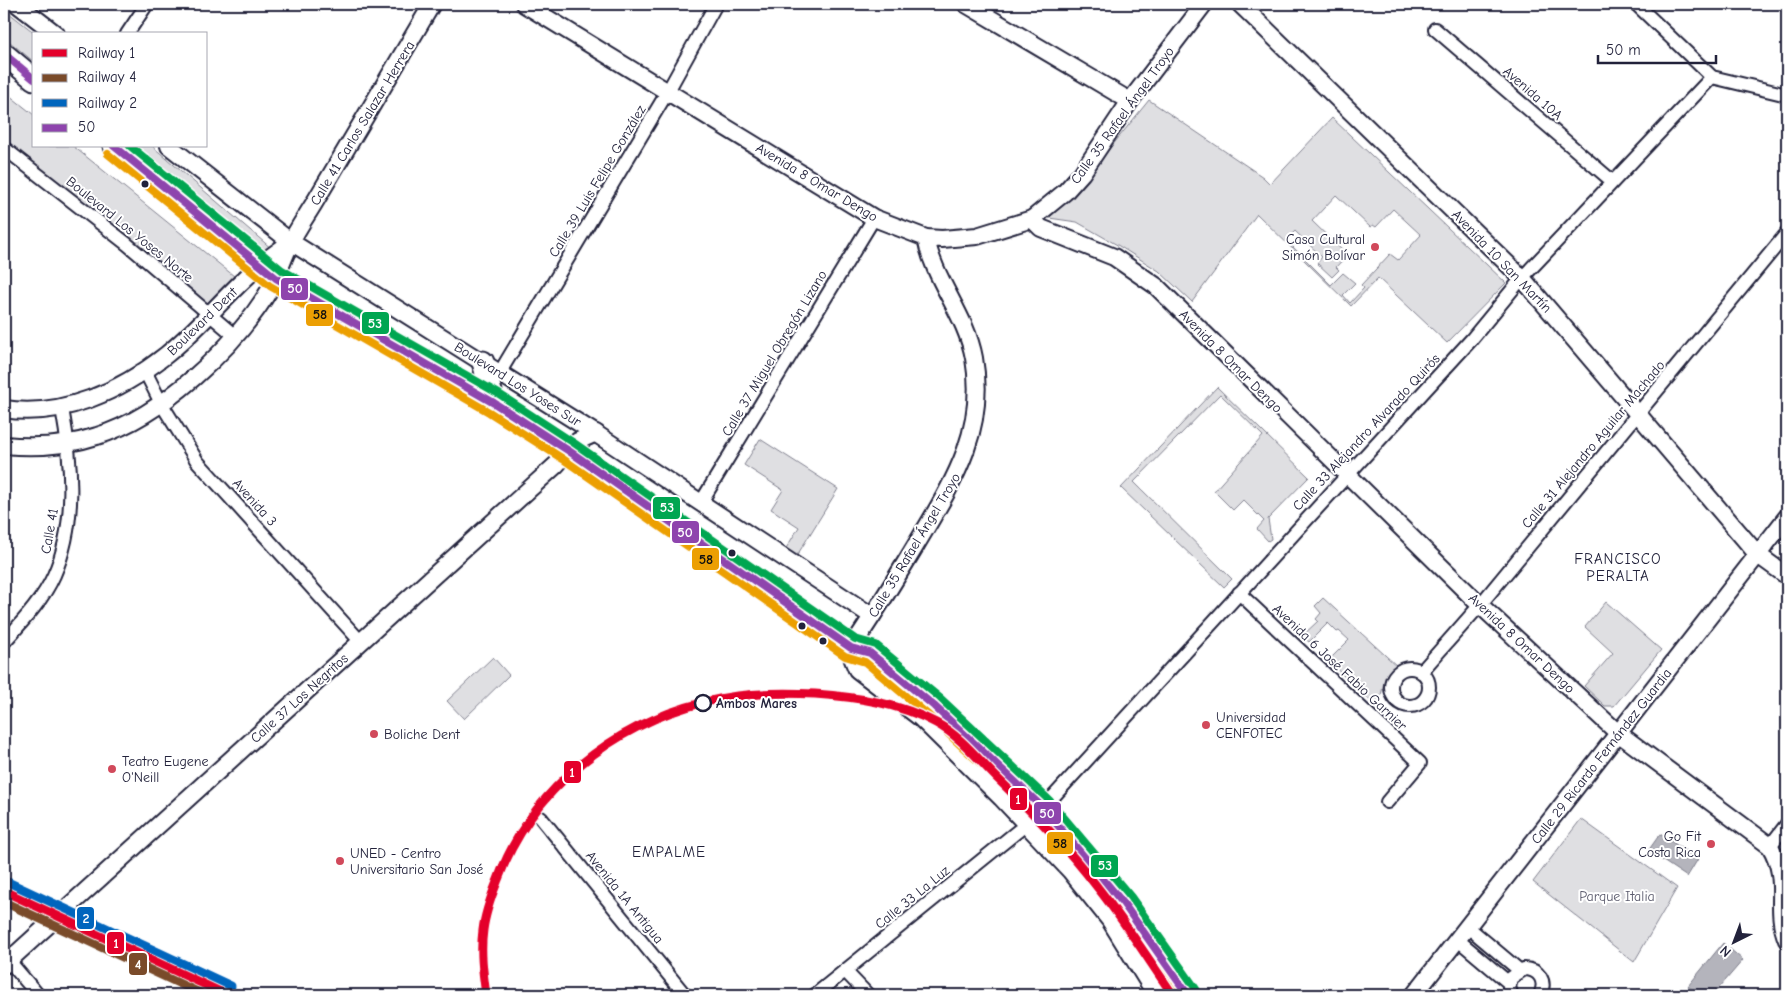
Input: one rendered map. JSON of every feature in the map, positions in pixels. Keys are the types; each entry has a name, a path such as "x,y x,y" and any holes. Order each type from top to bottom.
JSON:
{"highway":[{"path":"4,54 32,77"},
{"path":"116,148 267,272 494,403 569,451 851,648 859,668 922,716 1036,815 1123,903 1188,995"},
{"path":"491,367 494,403"},
{"path":"1036,815 1072,868 1112,919 1159,995"}],"street":[{"path":"16,4 53,32"},
{"path":"129,32 146,4"},
{"name":"Calle 41 Carlos Salazar Herrera","path":"291,242 432,4"},
{"name":"Avenida 8 Omar Dengo","path":"524,4 874,218 926,238 977,236 1032,219 1041,228 1114,257 1156,286 1480,605 1618,733 1770,846 1778,859 1782,878 1781,918 1787,940"},
{"name":"Calle 39 Luis Felipe González","path":"491,367 668,91 716,4"},
{"path":"966,4 1130,101"},
{"name":"Calle 35 Rafael Ángel Troyo","path":"1032,219 1065,192 1082,173 1130,101 1204,4"},
{"name":"Avenida 10 San Martín","path":"1240,4 1522,278 1758,554 1787,576"},
{"path":"1636,4 1712,77 1787,95"},
{"name":"Avenida 10A","path":"1435,29 1612,181"},
{"name":"Calle 33 Alejandro Alvarado Quirós","path":"1036,815 1471,340 1522,278 1712,77"},
{"name":"Boulevard Los Yoses Norte","path":"4,148 127,244 236,336"},
{"name":"Boulevard Los Yoses Sur","path":"172,148 291,242 596,433 700,504 872,616"},
{"name":"Calle 37 Miguel Obregón Lizano","path":"700,504 874,218"},
{"name":"Calle 31 Alejandro Aguilar Machado","path":"1421,672 1480,605 1787,233"},
{"name":"Calle 35 Rafael Ángel Troyo","path":"851,648 950,487 965,458 975,423 977,390 974,357 965,326 929,256 926,238"},
{"name":"Boulevard Dent","path":"4,445 47,446 68,444 99,436 137,418 161,403 189,382 236,336 267,272 291,242"},
{"name":"Boulevard Dent","path":"4,409 15,411 62,408 88,400 119,386 145,371 167,354 209,313 267,272"},
{"name":"Avenida 3","path":"145,371 161,403 197,461 361,642"},
{"name":"Calle 41","path":"4,642 25,619 54,576 63,552 71,480 62,408"},
{"name":"Calle 37 Los Negritos","path":"6,963 361,642 578,441 596,433"},
{"name":"Calle 29 Ricardo Fernández Guardia","path":"1414,995 1787,517"},
{"name":"Avenida 6 José Fabio Garnier","path":"1239,593 1420,763 1387,802"},
{"name":"Calle 33 La Luz","path":"814,995 1036,815"},
{"name":"Avenida 1A Antigua","path":"540,818 686,995"},
{"path":"1770,846 1787,824"},
{"path":"1463,934 1511,989 1518,970"},
{"path":"1463,934 1518,970 1529,969 1538,974 1543,984 1540,995"},
{"path":"6,963 38,995"},
{"path":"845,971 868,995"}],"green space":[{"path":"4,9 33,32 32,60 4,37"},
{"path":"4,91 32,113 32,148 75,148 234,276 207,303 119,229 4,140"},
{"path":"1149,100 1263,177 1270,184 1332,118 1506,283 1447,343 1378,278 1351,306 1257,214 1192,302 1159,271 1119,246 1077,222 1049,218 1073,194","holes":["1336,195 1370,227 1373,225 1376,227 1393,209 1421,235 1398,260 1390,254 1361,285 1364,288 1350,303 1343,295 1355,283 1343,273 1331,285 1286,240 1295,231 1322,257 1317,263 1332,277 1339,270 1336,267 1347,255 1312,221"]},
{"path":"137,148 154,148 272,249 263,254"},
{"path":"1217,387 1309,477 1268,519 1271,539 1268,541 1257,529 1264,521 1243,500 1233,510 1214,491 1263,436 1220,394 1134,482 1232,579 1224,587 1121,488"},
{"path":"760,439 838,489 796,557 785,550 799,527 771,509 783,490 744,465"},
{"path":"1323,598 1398,667 1384,682 1378,708 1328,661 1349,640 1328,623 1309,642 1302,636 1318,621 1316,619 1321,613 1315,606"},
{"path":"1606,602 1661,650 1614,706 1605,706 1584,686 1613,653 1585,627"},
{"path":"493,657 509,675 464,719 447,701"},
{"name":"Parque Italia","path":"1581,819 1677,888 1634,962 1533,882"}],"shaded area":[{"path":"1660,834 1698,859 1687,877 1648,851"},
{"path":"1723,943 1743,960 1713,995 1699,995 1688,986"}],"rail line":[{"name":"1","path":"486,995 482,938 488,905 512,849 530,818 553,791 578,766 607,745 638,727 671,713 705,702 732,697 788,693 846,697 877,702 922,716 953,734 1036,817 1086,873 1118,914 1173,995"},
{"name":"2","path":"8,882 231,986"},
{"name":"1","path":"4,891 227,995"},
{"name":"4","path":"4,902 204,995"}],"transit line":[{"name":"50","path":"4,54 32,77"},
{"name":"50","path":"116,148 276,278 494,403 569,451 851,648 870,653 934,706 1043,808 1123,903 1188,995"},
{"name":"53","path":"132,148 282,270 499,394 574,443 855,639 876,645 940,698 1050,801 1131,897 1196,989"},
{"name":"58","path":"108,154 270,286 489,412 563,459 845,656 865,662 927,714 1036,815 1115,909 1176,995"}],"place":[{"name":"Casa Cultural Simón Bolívar","path":"1375,247"},
{"name":"Ambos Mares","path":"703,703"},
{"name":"Universidad CENFOTEC","path":"1206,725"},
{"name":"Boliche Dent","path":"374,734"},
{"name":"Teatro Eugene O'Neill","path":"112,769"},
{"name":"Go Fit Costa Rica","path":"1711,844"},
{"name":"UNED - Centro Universitario San José","path":"340,861"}],"district":[{"name":"FRANCISCO PERALTA","path":"1618,568"},
{"name":"EMPALME","path":"669,852"}]}
